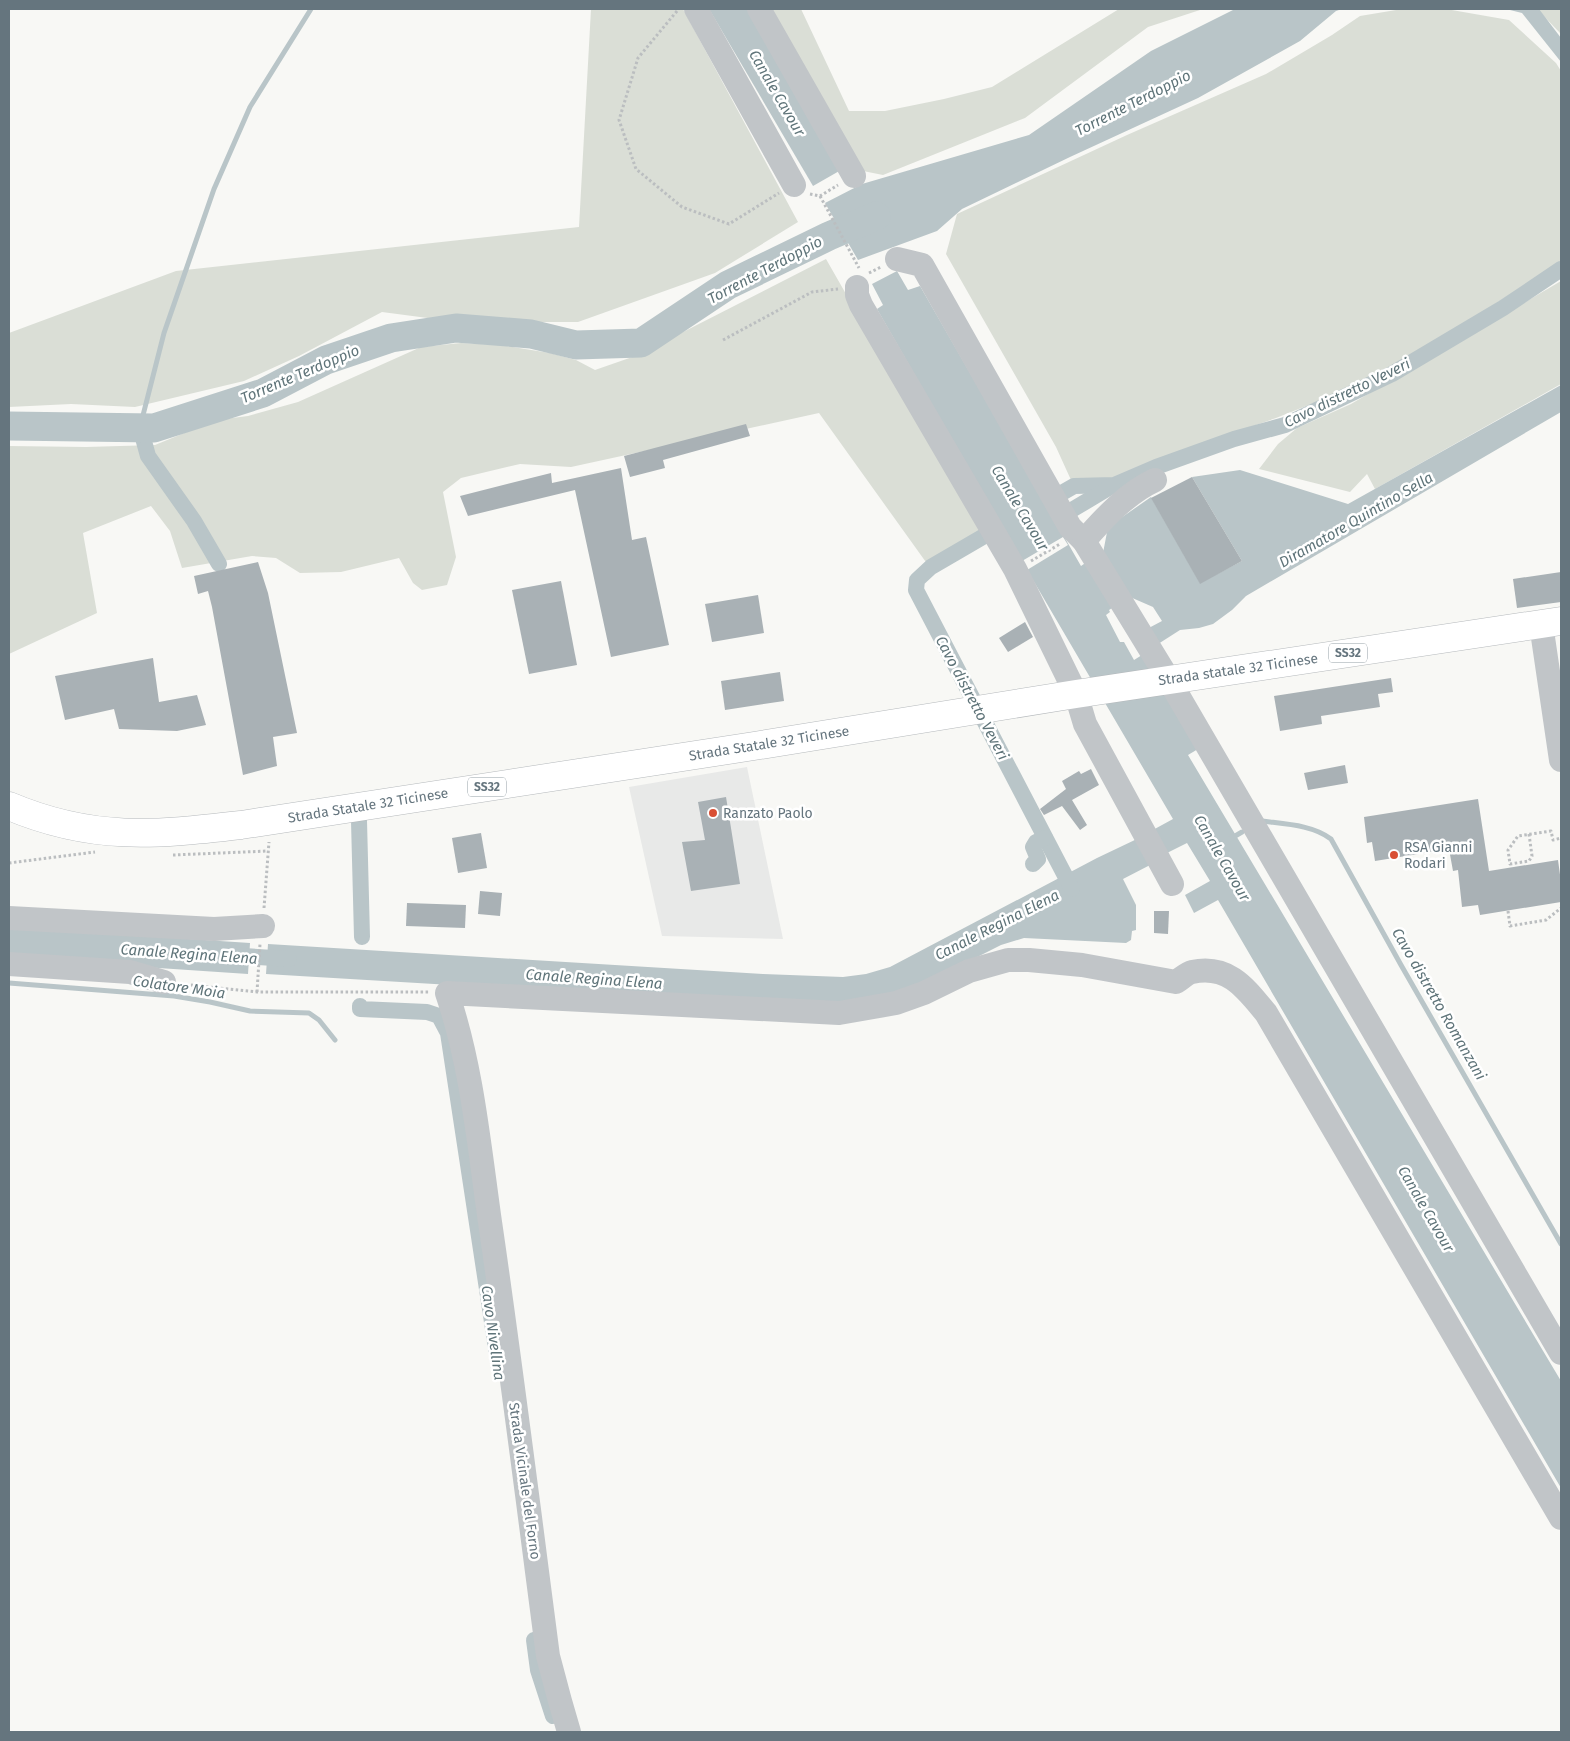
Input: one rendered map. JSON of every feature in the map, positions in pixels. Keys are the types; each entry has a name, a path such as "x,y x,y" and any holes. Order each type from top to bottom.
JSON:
{"main road":[{"name":"Strada statale 32 Ticinese","path":"1084,693 1551,622"},
{"name":"Strada Statale 32 Ticinese","path":"9,806 42,820 68,826 118,833 183,832 270,821 1084,693"}],"street":[{"path":"696,9 794,185"},
{"path":"760,9 854,176"},
{"path":"897,259 922,265 1070,527 1075,541 1162,681 1561,1353"},
{"path":"860,281 857,294 861,305 1015,569 1084,693 1085,724 1172,884"},
{"path":"1075,541 1098,526 1124,500 1145,484 1155,480"},
{"path":"1551,622 1561,760"},
{"path":"9,918 214,929 261,935"},
{"path":"447,992 839,1014 896,1003 924,993 969,971 1008,960 1082,965 1176,982 1191,972 1211,971 1228,976 1243,985 1266,1014 1561,1518"},
{"path":"9,964 130,972 164,982"},
{"name":"Strada Vicinale del Forno","path":"447,992 455,1015 469,1076 548,1656 570,1732"}],"path":[{"path":"678,9 638,58 619,120 636,168 682,207 729,224 794,185"},
{"path":"723,340 812,292 860,281 820,196"},
{"path":"1024,565 1075,541"},
{"path":"257,992 270,821"},
{"path":"1529,834 1532,856 1529,861 1510,864 1508,850 1518,836 1529,834 1551,831 1553,840 1561,838"},
{"path":"1508,911 1510,926 1546,920 1561,908"},
{"path":"164,982 257,992 447,992"}],"shaded area":[{"path":"591,9 683,9 798,222 715,273 578,322 458,322 382,312 299,356 244,381 135,407 71,404 9,407 9,333 176,271 579,227"},
{"path":"763,9 801,9 849,111 885,111 992,87 1119,9 1203,9 1148,27 1025,118 883,175 853,169"},
{"path":"1402,9 1446,9 1509,20 1556,63 1561,71 1561,262 1429,346 1381,373 1334,395 1112,479 1071,480 1056,447 946,254 957,214 1127,135 1266,74 1360,16"},
{"path":"1537,9 1561,9 1561,34"},
{"path":"826,259 982,532 928,565 819,413 571,467 520,464 461,478 443,492 456,557 447,585 422,590 413,583 399,558 341,572 300,573 276,558 252,556 182,568 170,531 151,506 83,533 97,613 9,654 9,446 86,447 155,445 216,420 248,416 298,402 421,347 461,343 500,345 550,353 576,360 595,370 638,355"},
{"path":"1561,281 1561,384 1375,489 1367,474 1350,492 1259,469 1278,444 1297,428 1351,404"},
{"path":"747,767 783,939 662,936 629,787"}],"water":[{"name":"Canale Cavour","path":"709,9 752,9 841,170 813,186"},
{"path":"1235,9 1342,9 1336,11 1300,41 1198,98 962,209 937,231 858,260 825,203 862,184 1029,135 1151,51"},
{"path":"1506,9 1539,9 1561,38 1561,62 1522,13"},
{"name":"Canale Cavour","path":"897,271 908,290 920,286 1081,566 1091,559 1118,604 1109,610 1110,612 1106,615 1120,642 1124,642 1134,660 1142,655 1198,749 1188,755 1561,1381 1561,1488 1218,900 1194,913 1185,895 1210,881 1187,843 1163,855 1151,831 1173,819 877,309 883,305 872,284"},
{"name":"Diramatore Quintino Sella","path":"1561,385 1561,412 1246,596 1232,610 1213,624 1180,630 1155,646 1145,630 1162,621 1153,607 1130,597 1103,553 1108,527 1151,497 1200,583 1242,561 1192,477 1240,470 1348,504"},
{"path":"1139,838 1152,864 1123,879 1136,905 1136,930 1132,931 1131,940 1126,943 1024,938 1001,945 908,992 823,1007 266,974 268,944 763,974 843,977 866,974 890,967 1097,858"},
{"path":"9,927 250,943 248,974 9,958"}],"pier":[{"path":"1063,537 1068,545 1027,570 1022,561"}],"building":[{"path":"746,424 750,436 663,460 665,468 630,477 624,456"},
{"path":"621,468 632,540 646,537 669,645 611,657 575,490 468,516 460,496 551,473 552,483"},
{"path":"1192,477 1242,561 1200,584 1151,498"},
{"path":"258,562 268,593 297,733 273,737 277,766 243,775 212,607 208,591 198,594 194,576"},
{"path":"1561,572 1561,602 1517,608 1513,579"},
{"path":"561,581 577,665 529,674 512,590"},
{"path":"758,595 764,633 712,642 705,604"},
{"path":"1025,622 1033,637 1008,652 999,638"},
{"path":"153,658 159,702 197,695 206,725 177,731 119,729 114,709 65,720 55,676"},
{"path":"780,672 784,701 725,710 721,681"},
{"path":"1391,678 1393,692 1378,694 1380,707 1321,716 1322,724 1280,731 1274,696"},
{"path":"1345,765 1348,783 1308,790 1304,773"},
{"path":"1091,769 1099,785 1072,800 1087,825 1080,830 1062,806 1044,815 1040,809 1066,789 1062,781 1079,771 1081,774"},
{"path":"726,797 740,884 691,891 682,842 705,840 698,802"},
{"name":"RSA Gianni Rodari","path":"1478,799 1489,871 1558,860 1561,902 1480,915 1478,905 1462,907 1458,870 1453,871 1449,849 1375,861 1372,842 1367,843 1364,817"},
{"path":"481,833 487,868 458,873 452,838"},
{"path":"480,891 502,893 500,916 478,914"},
{"path":"407,903 466,905 465,928 406,926"},
{"path":"1154,911 1169,911 1168,934 1154,933"}],"waterway":[{"path":"140,427 164,333 214,189 250,107 311,9"},
{"name":"Torrente Terdoppio","path":"9,426 154,428 263,393 326,360 391,338 456,328 531,334 576,345 641,343 728,285 829,236 876,216"},
{"name":"Cavo distretto Veveri","path":"1060,494 1074,486 1114,485 1156,467 1234,439 1285,425 1392,374 1503,308 1561,269"},
{"path":"140,427 148,456 194,521 219,564"},
{"path":"1070,511 1112,486"},
{"name":"Cavo distretto Veveri","path":"986,535 931,567 917,580 916,590 1072,889"},
{"path":"359,821 362,937"},
{"name":"Cavo distretto Romanzani","path":"1262,821 1307,828 1324,834 1331,839 1561,1244"},
{"name":"Cavo distretto Romanzani","path":"1230,839 1242,832"},
{"name":"Cavo Nivellina","path":"1033,864 1038,859 1033,847 1036,842 1045,838"},
{"name":"Canale Regina Elena","path":"228,955 289,959"},
{"name":"Colatore Moia","path":"9,983 174,996 250,1011 309,1013 319,1020 335,1040"},
{"name":"Cavo Nivellina","path":"360,1006 360,1009 427,1012 439,1016 448,1033 499,1368"},
{"name":"Cavo Nivellina","path":"534,1640 538,1670 553,1716"}],"place":[{"name":"Ranzato Paolo","path":"713,813"},
{"name":"RSA Gianni Rodari","path":"1394,855"}]}
